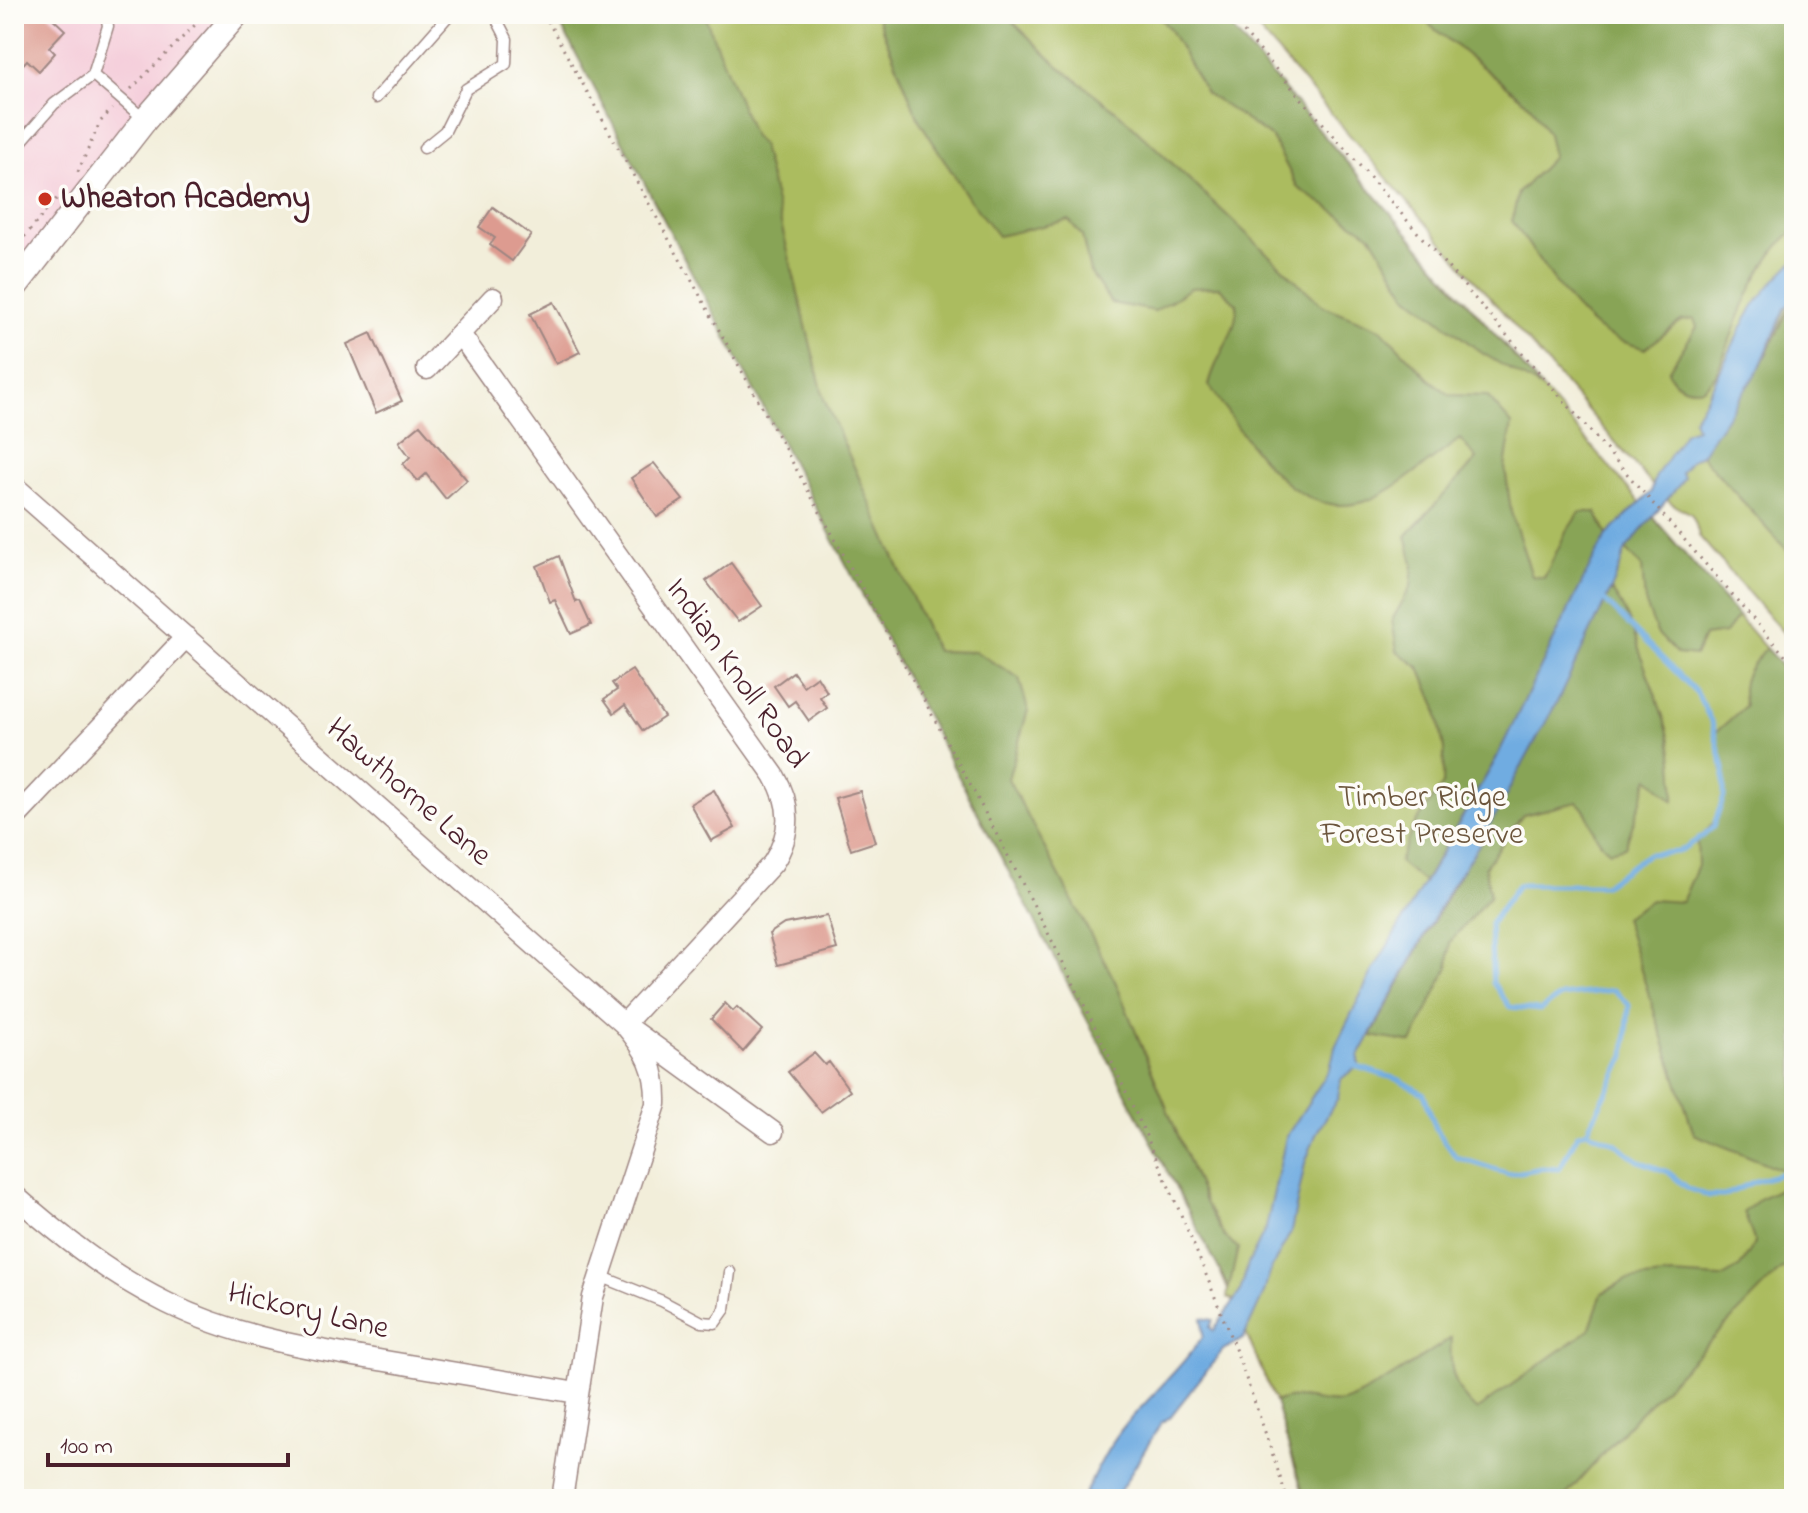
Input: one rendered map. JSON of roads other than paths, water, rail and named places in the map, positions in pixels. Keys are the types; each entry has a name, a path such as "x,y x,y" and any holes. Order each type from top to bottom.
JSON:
{"street":[{"path":"14,288 145,120 237,14"},
{"path":"427,369 493,298"},
{"name":"Indian Knoll Road","path":"460,334 774,775 790,814 781,850 773,863 624,1024"},
{"name":"Hawthorne Lane","path":"14,486 624,1024 773,1132"},
{"path":"14,819 186,637"},
{"path":"562,1499 588,1320 656,1104 657,1077 647,1051 624,1024"},
{"name":"Hickory Lane","path":"14,1195 74,1246 119,1277 170,1305 231,1329 310,1349 577,1393"}],"lane":[{"path":"14,150 54,104 93,75 108,26 106,14"},
{"path":"376,98 450,14"},
{"path":"424,148 445,131 466,89 506,64 507,39 494,14"},
{"path":"93,75 145,120"},
{"path":"600,1276 662,1301 702,1322 715,1323 725,1309 730,1272"}],"water":[{"path":"1794,261 1794,298 1785,309 1759,369 1701,455 1691,460 1681,473 1684,477 1680,484 1626,549 1614,583 1558,700 1477,848 1452,885 1359,1056 1359,1065 1341,1079 1338,1098 1317,1132 1305,1163 1291,1232 1270,1271 1264,1293 1243,1339 1223,1350 1170,1417 1161,1423 1115,1499 1082,1499 1118,1434 1203,1336 1202,1318 1213,1320 1210,1327 1213,1331 1240,1292 1248,1264 1266,1228 1286,1137 1330,1069 1335,1047 1370,976 1495,761 1592,562 1607,535 1651,492 1656,476 1685,432 1696,428 1693,419 1750,312"}],"waterway":[{"path":"1587,1131 1625,1056 1629,1005 1614,990 1561,996 1540,1010 1510,1007 1493,983 1490,924 1518,885 1604,885 1648,854 1678,852 1713,827 1724,797 1724,769 1712,723 1697,693 1603,599"},
{"path":"1351,1065 1400,1080 1424,1094 1436,1129 1456,1157 1509,1174 1542,1168 1559,1169 1578,1134 1587,1131 1615,1143 1639,1161 1668,1172 1689,1189 1709,1196 1724,1196 1753,1182 1794,1170"}],"place":[{"name":"Wheaton Academy","path":"45,199"}],"park label":[{"name":"Timber Ridge Forest Preserve","path":"1422,816"}]}
